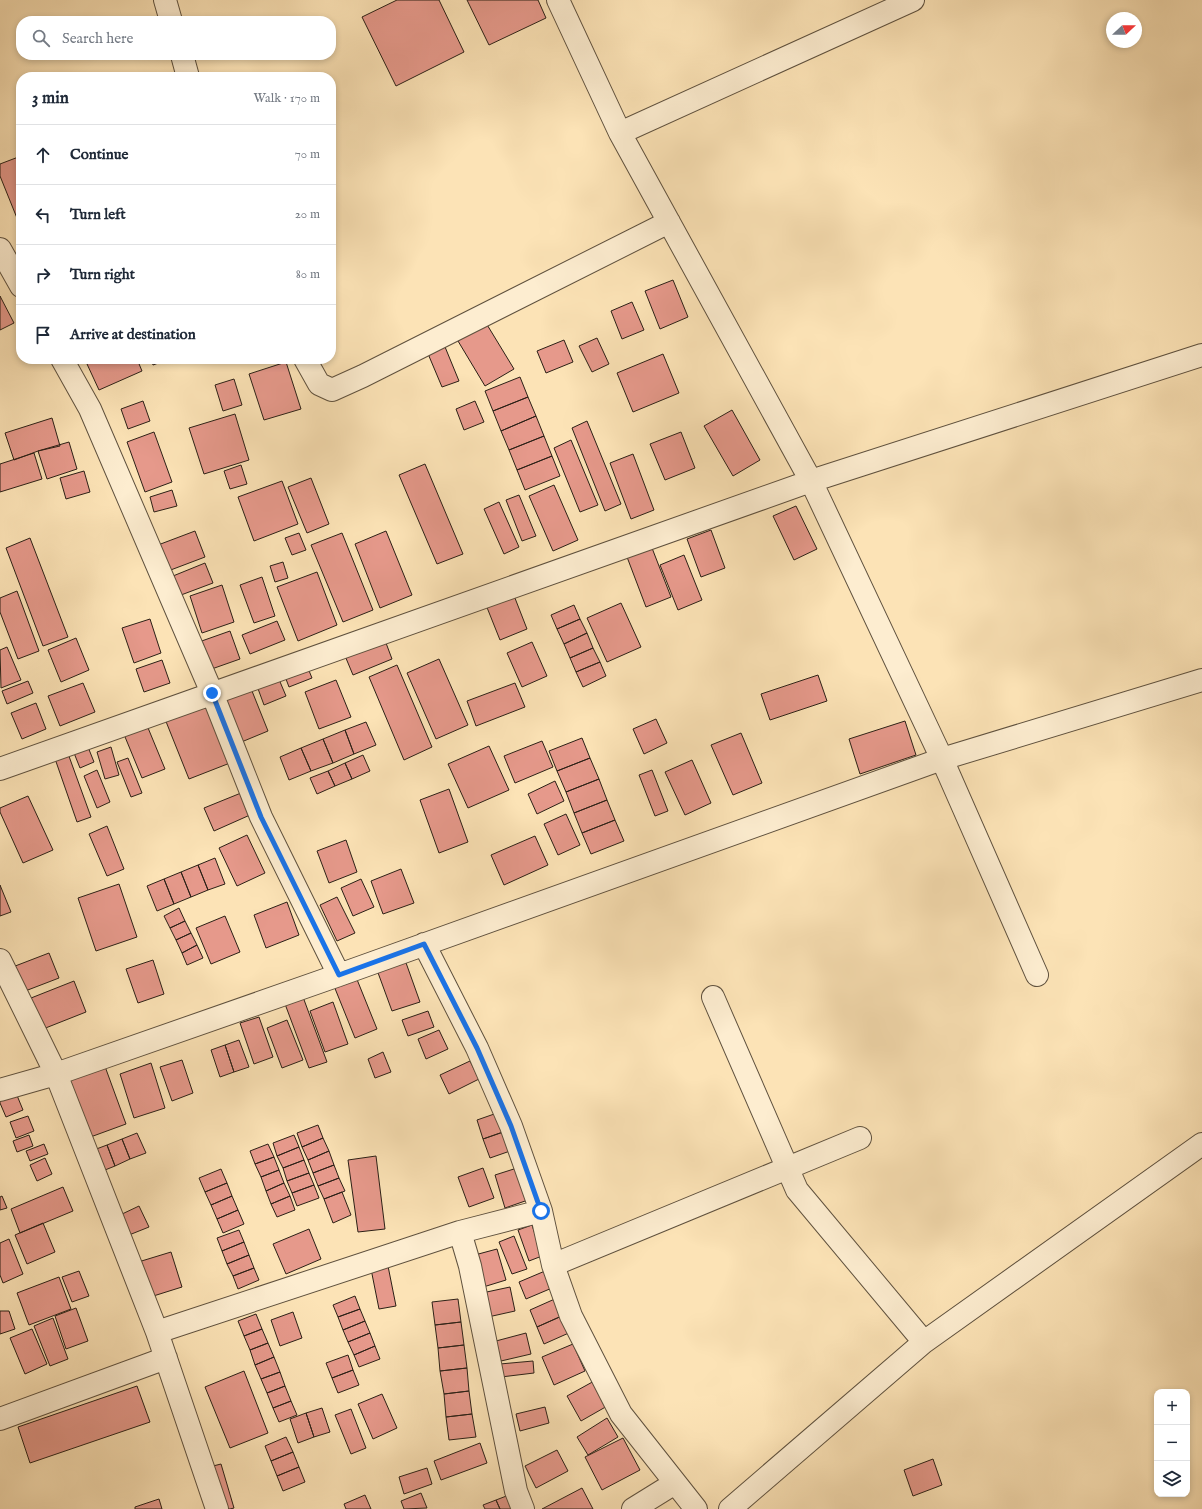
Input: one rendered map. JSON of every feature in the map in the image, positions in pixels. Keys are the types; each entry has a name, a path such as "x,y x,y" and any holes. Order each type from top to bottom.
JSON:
{"street":[{"path":"165,0 170,16"},
{"path":"558,0 620,133 811,481 942,759 1038,975"},
{"path":"620,133 913,0"},
{"path":"183,60 187,72"},
{"path":"309,364 319,384 332,390 363,376 669,222"},
{"path":"0,249 16,277"},
{"path":"0,769 811,481 1202,355"},
{"path":"65,364 90,409 212,693 261,817 339,975"},
{"path":"0,1090 56,1074 339,975 942,759 1202,680"},
{"path":"424,944 480,1055 511,1126 541,1211 553,1265 571,1316 621,1414 696,1509"},
{"path":"0,960 56,1074 157,1332 217,1509"},
{"path":"713,997 797,1190 924,1342"},
{"path":"553,1265 860,1138"},
{"path":"730,1509 924,1342 1202,1144"},
{"path":"157,1332 460,1232 541,1211"},
{"path":"460,1232 470,1266 516,1491 523,1509"},
{"path":"0,1419 166,1358"},
{"path":"634,1509 675,1483"}],"building":[{"path":"397,0 439,0 464,52 396,86 362,17"},
{"path":"467,0 538,0 546,18 489,45"},
{"path":"16,158 16,216 0,176 0,164"},
{"path":"673,280 688,317 660,329 645,291"},
{"path":"0,296 14,323 0,330"},
{"path":"632,302 644,330 622,339 611,311"},
{"path":"486,323 514,369 485,386 458,341"},
{"path":"597,338 609,364 592,372 579,346"},
{"path":"564,340 573,362 546,373 537,351"},
{"path":"443,342 459,381 442,387 426,349"},
{"path":"663,354 679,393 633,412 617,373"},
{"path":"87,364 139,364 142,371 99,390"},
{"path":"280,364 287,364 301,409 264,420 249,374"},
{"path":"520,377 528,397 493,411 485,391"},
{"path":"234,379 242,405 223,411 215,385"},
{"path":"528,397 536,416 501,431 493,411"},
{"path":"143,401 150,421 128,429 121,409"},
{"path":"475,401 484,422 464,430 456,409"},
{"path":"732,410 760,460 733,476 704,426"},
{"path":"235,414 249,460 204,474 189,428"},
{"path":"536,416 544,436 509,450 501,431"},
{"path":"52,418 60,446 38,451 14,460 5,433"},
{"path":"587,421 621,504 605,511 572,428"},
{"path":"154,432 172,482 145,492 127,442"},
{"path":"681,432 695,468 665,480 650,444"},
{"path":"544,436 552,456 517,470 509,450"},
{"path":"571,440 598,505 580,512 554,448"},
{"path":"69,442 77,469 47,479 38,451"},
{"path":"34,453 42,479 0,492 0,464"},
{"path":"633,454 654,510 631,519 610,463"},
{"path":"552,456 560,476 525,490 517,470"},
{"path":"425,464 463,554 437,564 399,475"},
{"path":"241,465 247,484 230,489 224,471"},
{"path":"84,471 90,492 66,499 60,478"},
{"path":"311,478 329,524 307,533 288,487"},
{"path":"282,481 298,524 254,541 238,497"},
{"path":"554,485 578,540 553,551 529,496"},
{"path":"172,490 177,506 154,512 150,497"},
{"path":"519,495 536,536 522,541 506,500"},
{"path":"499,502 519,547 504,554 484,509"},
{"path":"796,506 817,549 794,560 773,516"},
{"path":"711,530 725,568 701,577 687,539"},
{"path":"195,531 205,557 168,571 158,545"},
{"path":"386,531 412,595 380,608 355,544"},
{"path":"299,533 306,550 292,555 285,538"},
{"path":"342,533 373,610 343,622 311,545"},
{"path":"30,538 68,637 43,646 6,548"},
{"path":"652,548 671,597 646,607 627,557"},
{"path":"684,555 702,600 678,610 660,565"},
{"path":"283,562 288,578 275,582 270,566"},
{"path":"205,563 213,583 181,595 173,576"},
{"path":"317,572 337,625 298,641 277,587"},
{"path":"262,577 275,616 254,623 240,585"},
{"path":"222,585 234,622 202,633 190,596"},
{"path":"17,591 39,651 18,659 0,612 0,598"},
{"path":"513,593 527,629 500,640 486,605"},
{"path":"621,603 641,647 607,662 587,618"},
{"path":"574,605 580,619 557,629 551,615"},
{"path":"150,619 161,653 134,663 122,628"},
{"path":"580,619 587,633 564,644 557,629"},
{"path":"277,621 285,640 250,654 242,635"},
{"path":"230,631 240,659 206,671 196,643"},
{"path":"587,633 593,648 570,658 564,644"},
{"path":"383,635 392,659 353,675 343,651"},
{"path":"76,638 89,670 61,682 48,650"},
{"path":"532,642 547,676 522,687 507,653"},
{"path":"7,647 21,680 1,688 0,650"},
{"path":"593,648 600,662 576,672 570,658"},
{"path":"439,659 468,725 436,739 407,673"},
{"path":"162,660 170,683 144,692 136,669"},
{"path":"305,661 312,678 289,687 283,671"},
{"path":"600,662 606,676 583,687 576,672"},
{"path":"397,665 432,747 404,760 369,677"},
{"path":"818,675 827,701 770,720 761,694"},
{"path":"278,677 286,696 264,705 257,686"},
{"path":"336,680 351,717 319,729 305,692"},
{"path":"28,681 33,693 7,704 2,691"},
{"path":"83,683 95,712 60,726 48,696"},
{"path":"515,683 525,707 476,726 467,701"},
{"path":"250,686 268,731 239,743 221,698"},
{"path":"36,703 46,729 22,739 11,713"},
{"path":"206,703 230,763 189,779 165,719"},
{"path":"656,719 667,743 644,754 633,729"},
{"path":"905,721 916,755 860,774 849,739"},
{"path":"366,722 376,745 354,754 345,730"},
{"path":"146,723 165,769 142,778 123,732"},
{"path":"345,730 354,754 333,763 323,739"},
{"path":"741,733 762,783 733,795 711,745"},
{"path":"582,738 590,758 557,771 549,751"},
{"path":"323,739 333,763 311,771 301,748"},
{"path":"542,741 553,767 515,783 504,756"},
{"path":"86,742 94,762 80,768 72,748"},
{"path":"489,746 509,790 468,808 448,764"},
{"path":"111,747 119,775 105,779 97,752"},
{"path":"66,748 91,817 77,822 53,753"},
{"path":"301,748 311,771 289,780 280,757"},
{"path":"363,755 370,771 352,779 345,763"},
{"path":"128,758 142,793 131,797 117,762"},
{"path":"590,758 599,779 566,792 557,771"},
{"path":"692,760 711,803 685,815 665,772"},
{"path":"345,763 352,779 335,786 328,771"},
{"path":"97,770 110,802 97,808 84,776"},
{"path":"652,770 668,811 655,816 639,775"},
{"path":"328,771 335,786 317,794 310,778"},
{"path":"599,779 607,800 574,813 566,792"},
{"path":"555,781 564,801 537,814 528,794"},
{"path":"449,789 468,842 439,853 420,800"},
{"path":"241,793 250,815 214,831 204,808"},
{"path":"28,796 53,850 23,863 0,812 0,808"},
{"path":"607,800 615,820 582,833 574,813"},
{"path":"566,814 580,845 558,855 544,824"},
{"path":"615,820 624,841 591,854 582,833"},
{"path":"107,826 124,869 107,876 89,834"},
{"path":"247,835 265,873 237,886 219,848"},
{"path":"535,836 548,865 504,885 491,855"},
{"path":"346,840 357,872 329,883 317,851"},
{"path":"215,858 225,884 208,890 198,865"},
{"path":"198,865 208,890 191,897 181,872"},
{"path":"401,869 414,903 383,914 371,881"},
{"path":"181,872 191,897 174,904 164,879"},
{"path":"164,879 174,904 157,911 147,886"},
{"path":"361,879 374,907 353,916 341,888"},
{"path":"119,884 137,937 96,951 78,898"},
{"path":"0,885 11,912 0,916"},
{"path":"337,897 355,933 337,941 320,905"},
{"path":"287,902 299,935 266,948 254,915"},
{"path":"179,908 185,921 170,928 164,916"},
{"path":"225,916 240,952 211,964 196,928"},
{"path":"185,921 191,933 176,940 170,928"},
{"path":"191,933 197,945 182,953 176,940"},
{"path":"197,945 203,958 187,965 182,953"},
{"path":"49,953 59,978 20,993 10,968"},
{"path":"153,960 164,994 138,1003 126,969"},
{"path":"405,960 420,1002 392,1011 377,970"},
{"path":"356,977 377,1029 355,1038 334,986"},
{"path":"74,981 86,1012 38,1031 26,1000"},
{"path":"303,997 327,1062 309,1068 285,1004"},
{"path":"333,1002 348,1044 325,1052 310,1011"},
{"path":"428,1011 434,1027 408,1036 402,1020"},
{"path":"259,1017 273,1057 254,1064 240,1023"},
{"path":"287,1020 303,1060 282,1068 267,1028"},
{"path":"439,1030 448,1049 426,1059 418,1039"},
{"path":"239,1040 249,1067 234,1072 225,1045"},
{"path":"225,1045 234,1072 220,1077 211,1050"},
{"path":"383,1052 391,1072 375,1078 368,1059"},
{"path":"182,1060 193,1093 172,1101 160,1067"},
{"path":"103,1061 126,1124 85,1139 62,1076"},
{"path":"470,1061 479,1079 449,1094 440,1075"},
{"path":"151,1063 165,1108 134,1118 120,1074"},
{"path":"16,1093 23,1110 6,1117 0,1103 0,1099"},
{"path":"500,1112 506,1131 483,1139 477,1120"},
{"path":"28,1116 34,1131 16,1138 10,1122"},
{"path":"318,1125 323,1138 302,1147 297,1133"},
{"path":"506,1131 513,1150 490,1158 483,1139"},
{"path":"137,1133 146,1153 130,1159 122,1139"},
{"path":"29,1135 33,1146 17,1152 13,1141"},
{"path":"294,1135 299,1147 277,1156 273,1143"},
{"path":"323,1138 329,1151 308,1160 302,1147"},
{"path":"122,1139 130,1159 115,1166 107,1145"},
{"path":"44,1144 48,1154 30,1161 26,1151"},
{"path":"268,1144 274,1157 255,1164 250,1151"},
{"path":"107,1145 115,1166 100,1172 91,1151"},
{"path":"299,1147 304,1160 283,1168 277,1156"},
{"path":"329,1151 334,1165 313,1173 308,1160"},
{"path":"376,1156 385,1229 358,1232 348,1160"},
{"path":"274,1157 279,1170 261,1177 255,1164"},
{"path":"45,1158 52,1174 37,1181 30,1165"},
{"path":"304,1160 309,1173 287,1181 283,1168"},
{"path":"334,1165 339,1178 318,1186 313,1173"},
{"path":"483,1168 494,1198 469,1207 458,1177"},
{"path":"517,1168 528,1200 505,1208 495,1175"},
{"path":"221,1169 227,1183 205,1192 199,1178"},
{"path":"279,1170 284,1183 266,1191 261,1177"},
{"path":"309,1173 314,1185 292,1193 287,1181"},
{"path":"339,1178 345,1191 324,1199 318,1186"},
{"path":"227,1183 232,1196 211,1205 205,1192"},
{"path":"284,1183 290,1196 271,1204 266,1191"},
{"path":"314,1185 319,1198 297,1206 292,1193"},
{"path":"63,1187 73,1211 20,1233 11,1209"},
{"path":"342,1192 351,1215 333,1223 324,1199"},
{"path":"2,1196 7,1208 0,1210 0,1197"},
{"path":"232,1196 238,1210 217,1219 211,1205"},
{"path":"290,1196 295,1210 277,1217 271,1204"},
{"path":"139,1206 149,1227 129,1235 120,1215"},
{"path":"238,1210 244,1224 223,1233 217,1219"},
{"path":"43,1223 55,1252 27,1264 15,1235"},
{"path":"532,1225 542,1256 529,1261 518,1230"},
{"path":"309,1229 321,1259 286,1274 273,1244"},
{"path":"239,1230 244,1242 222,1251 217,1238"},
{"path":"514,1236 527,1269 512,1274 499,1242"},
{"path":"9,1239 23,1274 3,1283 0,1275 0,1243"},
{"path":"244,1242 249,1255 227,1264 222,1251"},
{"path":"497,1249 506,1280 480,1288 471,1256"},
{"path":"171,1252 182,1287 147,1298 135,1263"},
{"path":"249,1255 254,1268 233,1276 227,1264"},
{"path":"387,1261 396,1306 379,1309 370,1264"},
{"path":"254,1268 259,1280 238,1289 233,1276"},
{"path":"79,1271 89,1296 72,1302 62,1277"},
{"path":"545,1271 552,1288 526,1299 519,1282"},
{"path":"59,1277 71,1309 29,1325 17,1293"},
{"path":"510,1287 515,1311 488,1317 482,1293"},
{"path":"355,1296 360,1309 338,1317 333,1305"},
{"path":"557,1298 564,1315 537,1327 530,1310"},
{"path":"458,1299 461,1322 435,1325 432,1302"},
{"path":"76,1308 88,1341 66,1349 55,1316"},
{"path":"360,1309 365,1321 343,1330 338,1317"},
{"path":"0,1311 9,1311 15,1329 0,1334"},
{"path":"293,1312 302,1338 280,1346 271,1320"},
{"path":"256,1314 262,1329 244,1336 238,1321"},
{"path":"564,1315 571,1332 544,1344 537,1327"},
{"path":"53,1318 68,1359 50,1366 34,1326"},
{"path":"365,1321 370,1333 348,1342 343,1330"},
{"path":"461,1322 464,1345 438,1348 435,1325"},
{"path":"32,1329 47,1364 25,1374 10,1338"},
{"path":"262,1329 268,1343 250,1350 244,1336"},
{"path":"370,1333 375,1346 354,1355 348,1342"},
{"path":"526,1333 531,1354 501,1361 496,1341"},
{"path":"268,1343 274,1357 255,1365 250,1350"},
{"path":"573,1344 585,1371 554,1385 542,1357"},
{"path":"464,1345 467,1368 440,1371 438,1348"},
{"path":"375,1346 380,1359 359,1367 354,1355"},
{"path":"348,1355 353,1370 332,1378 326,1363"},
{"path":"274,1357 280,1372 261,1379 255,1365"},
{"path":"533,1361 534,1373 501,1377 500,1364"},
{"path":"467,1368 469,1391 444,1394 440,1371"},
{"path":"353,1370 359,1385 338,1393 332,1378"},
{"path":"244,1371 268,1433 230,1448 205,1387"},
{"path":"280,1372 285,1386 267,1393 261,1379"},
{"path":"596,1380 609,1405 581,1421 567,1396"},
{"path":"137,1386 150,1422 30,1463 18,1427"},
{"path":"285,1386 291,1401 273,1408 267,1393"},
{"path":"469,1391 472,1414 446,1417 444,1394"},
{"path":"382,1394 397,1428 373,1439 358,1404"},
{"path":"291,1401 297,1415 279,1422 273,1408"},
{"path":"545,1407 549,1423 520,1431 516,1414"},
{"path":"322,1408 330,1432 314,1437 306,1413"},
{"path":"351,1409 366,1448 351,1454 335,1415"},
{"path":"306,1413 314,1437 298,1443 290,1419"},
{"path":"472,1414 476,1437 449,1440 446,1417"},
{"path":"607,1418 618,1437 588,1455 577,1437"},
{"path":"286,1437 293,1452 271,1461 265,1446"},
{"path":"623,1438 640,1470 602,1490 585,1457"},
{"path":"480,1443 487,1463 441,1480 434,1461"},
{"path":"557,1450 568,1471 536,1488 525,1466"},
{"path":"293,1452 299,1467 277,1476 271,1461"},
{"path":"933,1459 942,1485 913,1496 904,1470"},
{"path":"221,1464 234,1508 230,1509 217,1509 205,1468"},
{"path":"299,1467 305,1482 283,1491 277,1476"},
{"path":"427,1468 432,1484 404,1494 399,1477"},
{"path":"582,1488 593,1509 542,1509"},
{"path":"421,1493 427,1508 404,1509 401,1501"},
{"path":"365,1495 371,1509 346,1509 344,1504"},
{"path":"509,1495 515,1509 500,1509 496,1500"},
{"path":"159,1499 162,1509 135,1509 135,1507"},
{"path":"496,1500 500,1509 485,1509 483,1505"}],"route":[{"path":"212,693 261,817 339,975 424,944 477,1048 511,1126 541,1211"}]}
